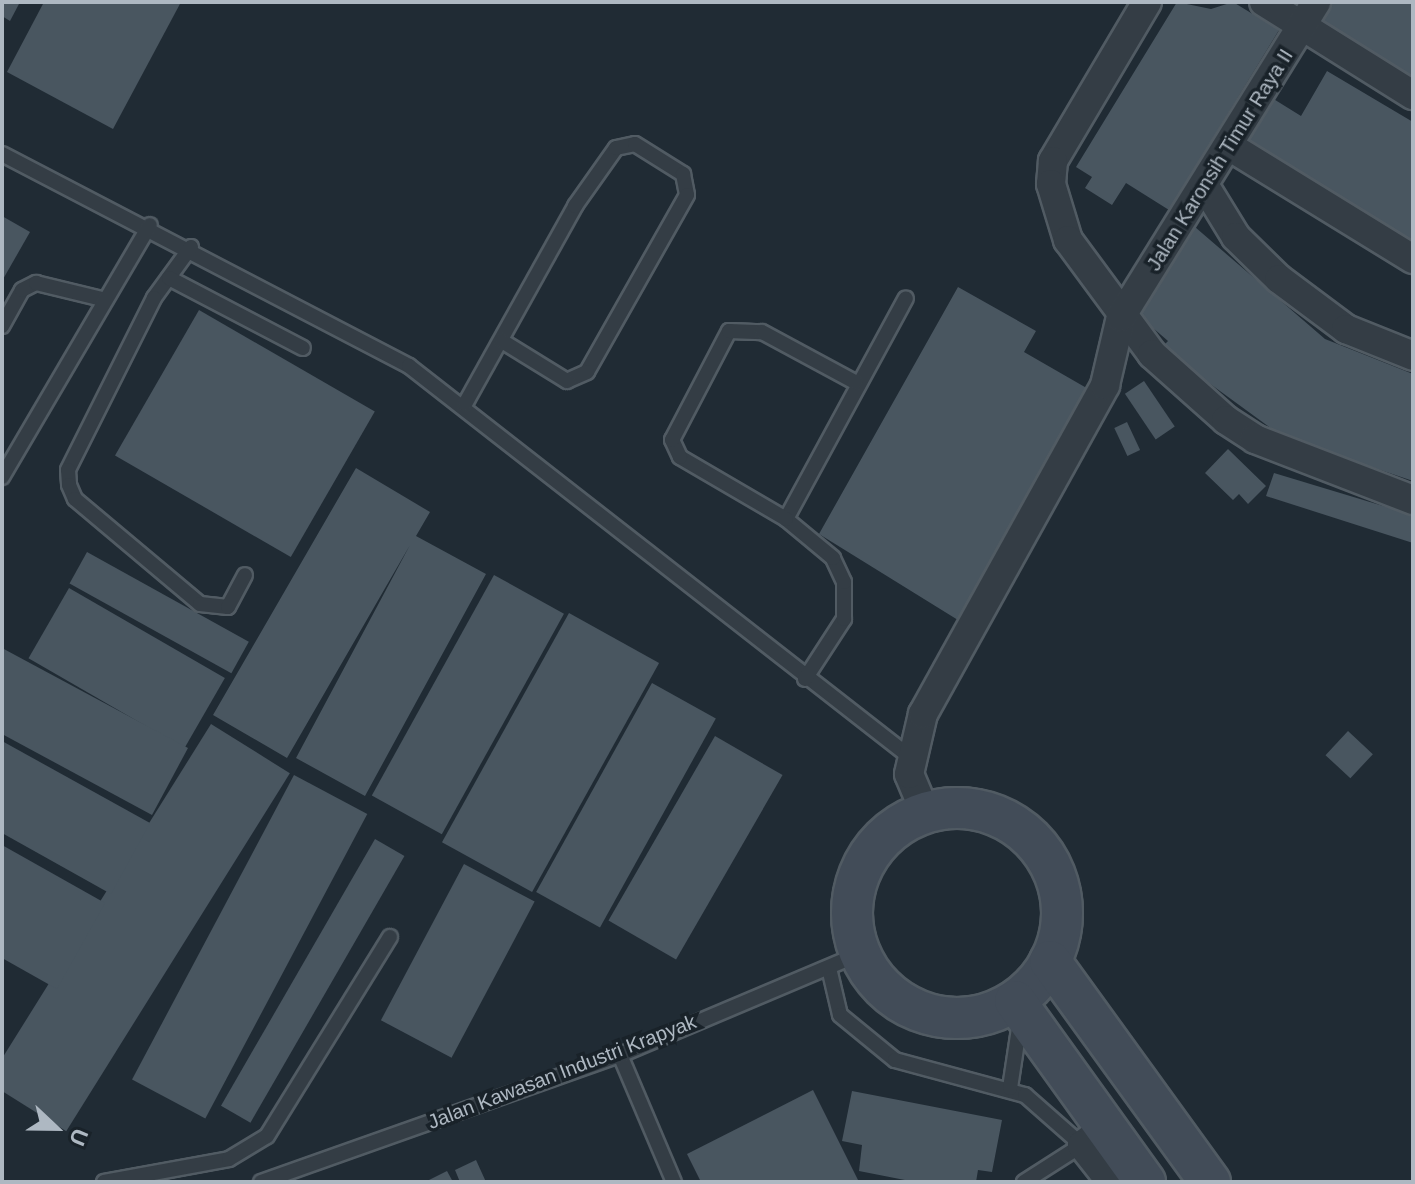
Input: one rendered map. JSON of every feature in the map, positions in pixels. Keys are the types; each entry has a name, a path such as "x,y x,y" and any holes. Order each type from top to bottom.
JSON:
{"street":[{"path":"1147,2 1067,135 1051,184 1068,240 1121,317 1173,375 1255,439 1413,500"},
{"path":"1264,2 1309,14 1413,95"},
{"name":"Jalan Karonsih Timur Raya II","path":"1121,317 1206,188 1309,14"},
{"path":"1229,146 1413,259"},
{"path":"1206,188 1236,237 1279,279 1346,329 1413,356"},
{"path":"925,812 910,757 923,714 1105,385 1121,317"},
{"path":"925,812 987,812 1039,846 1061,904 1050,961 1018,1006 956,1019 926,1015 844,961 853,896 862,868 878,843 925,812"},
{"path":"1050,961 1210,1182"},
{"path":"1018,1006 1095,1135 1111,1182"},
{"path":"1095,1135 1145,1182"}],"lane":[{"path":"465,404 575,206 616,148 635,144 683,174 687,195 587,372 567,381 502,341"},
{"path":"2,154 150,225 409,366 465,404 805,679 910,757"},
{"path":"2,477 102,299 150,225"},
{"path":"191,247 169,278 68,470 69,485 75,499 200,604 228,607 245,575"},
{"path":"169,278 303,348"},
{"path":"2,326 22,290 36,283 102,299"},
{"path":"786,519 855,382 906,298"},
{"path":"805,679 844,619 844,582 833,558 786,519 680,457 672,440 729,331 742,328 855,382"},
{"path":"104,1182 229,1159 267,1136 390,937"},
{"path":"844,961 840,1015 895,1060 1010,1088 1095,1135 1024,1182"},
{"name":"Jalan Kawasan Industri Krapyak","path":"261,1182 620,1055 844,961"},
{"path":"1010,1088 1018,1006"},
{"path":"620,1055 674,1182"}],"building":[{"path":"2,2 20,2 10,21 2,16"},
{"path":"44,2 181,2 113,129 7,72"},
{"path":"1177,2 1211,9 1233,2 1279,30 1169,210 1126,183 1112,205 1085,188 1092,177 1076,167"},
{"path":"1333,2 1413,2 1413,79 1321,21"},
{"path":"1327,71 1413,122 1413,241 1246,142 1272,98 1301,116"},
{"path":"2,216 30,232 2,281"},
{"path":"1195,227 1325,339 1413,374 1413,481 1283,437 1161,348 1168,341 1138,315"},
{"path":"958,287 1036,331 1024,352 1097,394 966,625 819,534"},
{"path":"199,310 375,412 291,557 115,455"},
{"path":"1144,381 1175,427 1156,439 1125,394"},
{"path":"1127,422 1140,450 1127,456 1114,428"},
{"path":"1228,449 1266,486 1248,504 1239,494 1233,500 1205,473"},
{"path":"356,468 430,512 416,536 486,574 365,796 296,758 410,545 287,758 213,715"},
{"path":"1274,473 1413,515 1413,543 1266,496"},
{"path":"87,552 249,642 231,673 70,583"},
{"path":"494,575 564,614 442,834 372,795"},
{"path":"69,588 225,678 184,748 28,658"},
{"path":"569,613 659,663 532,892 442,842"},
{"path":"2,648 188,748 152,815 2,734"},
{"path":"652,683 716,718 600,927 536,892"},
{"path":"211,724 290,773 66,1131 2,1091 2,1058"},
{"path":"1348,731 1373,754 1350,778 1325,755"},
{"path":"715,736 783,775 676,959 608,920"},
{"path":"2,741 150,823 111,894 2,833"},
{"path":"294,775 367,814 205,1119 132,1080"},
{"path":"375,839 404,856 250,1123 221,1106"},
{"path":"2,845 105,903 57,989 2,958"},
{"path":"464,864 535,902 452,1058 381,1020"},
{"path":"813,1090 859,1182 701,1182 687,1154"},
{"path":"852,1091 1002,1120 992,1172 978,1170 976,1182 915,1182 859,1171 862,1145 842,1141"},
{"path":"476,1160 486,1182 460,1182 455,1170"},
{"path":"447,1171 453,1182 425,1182"}]}
